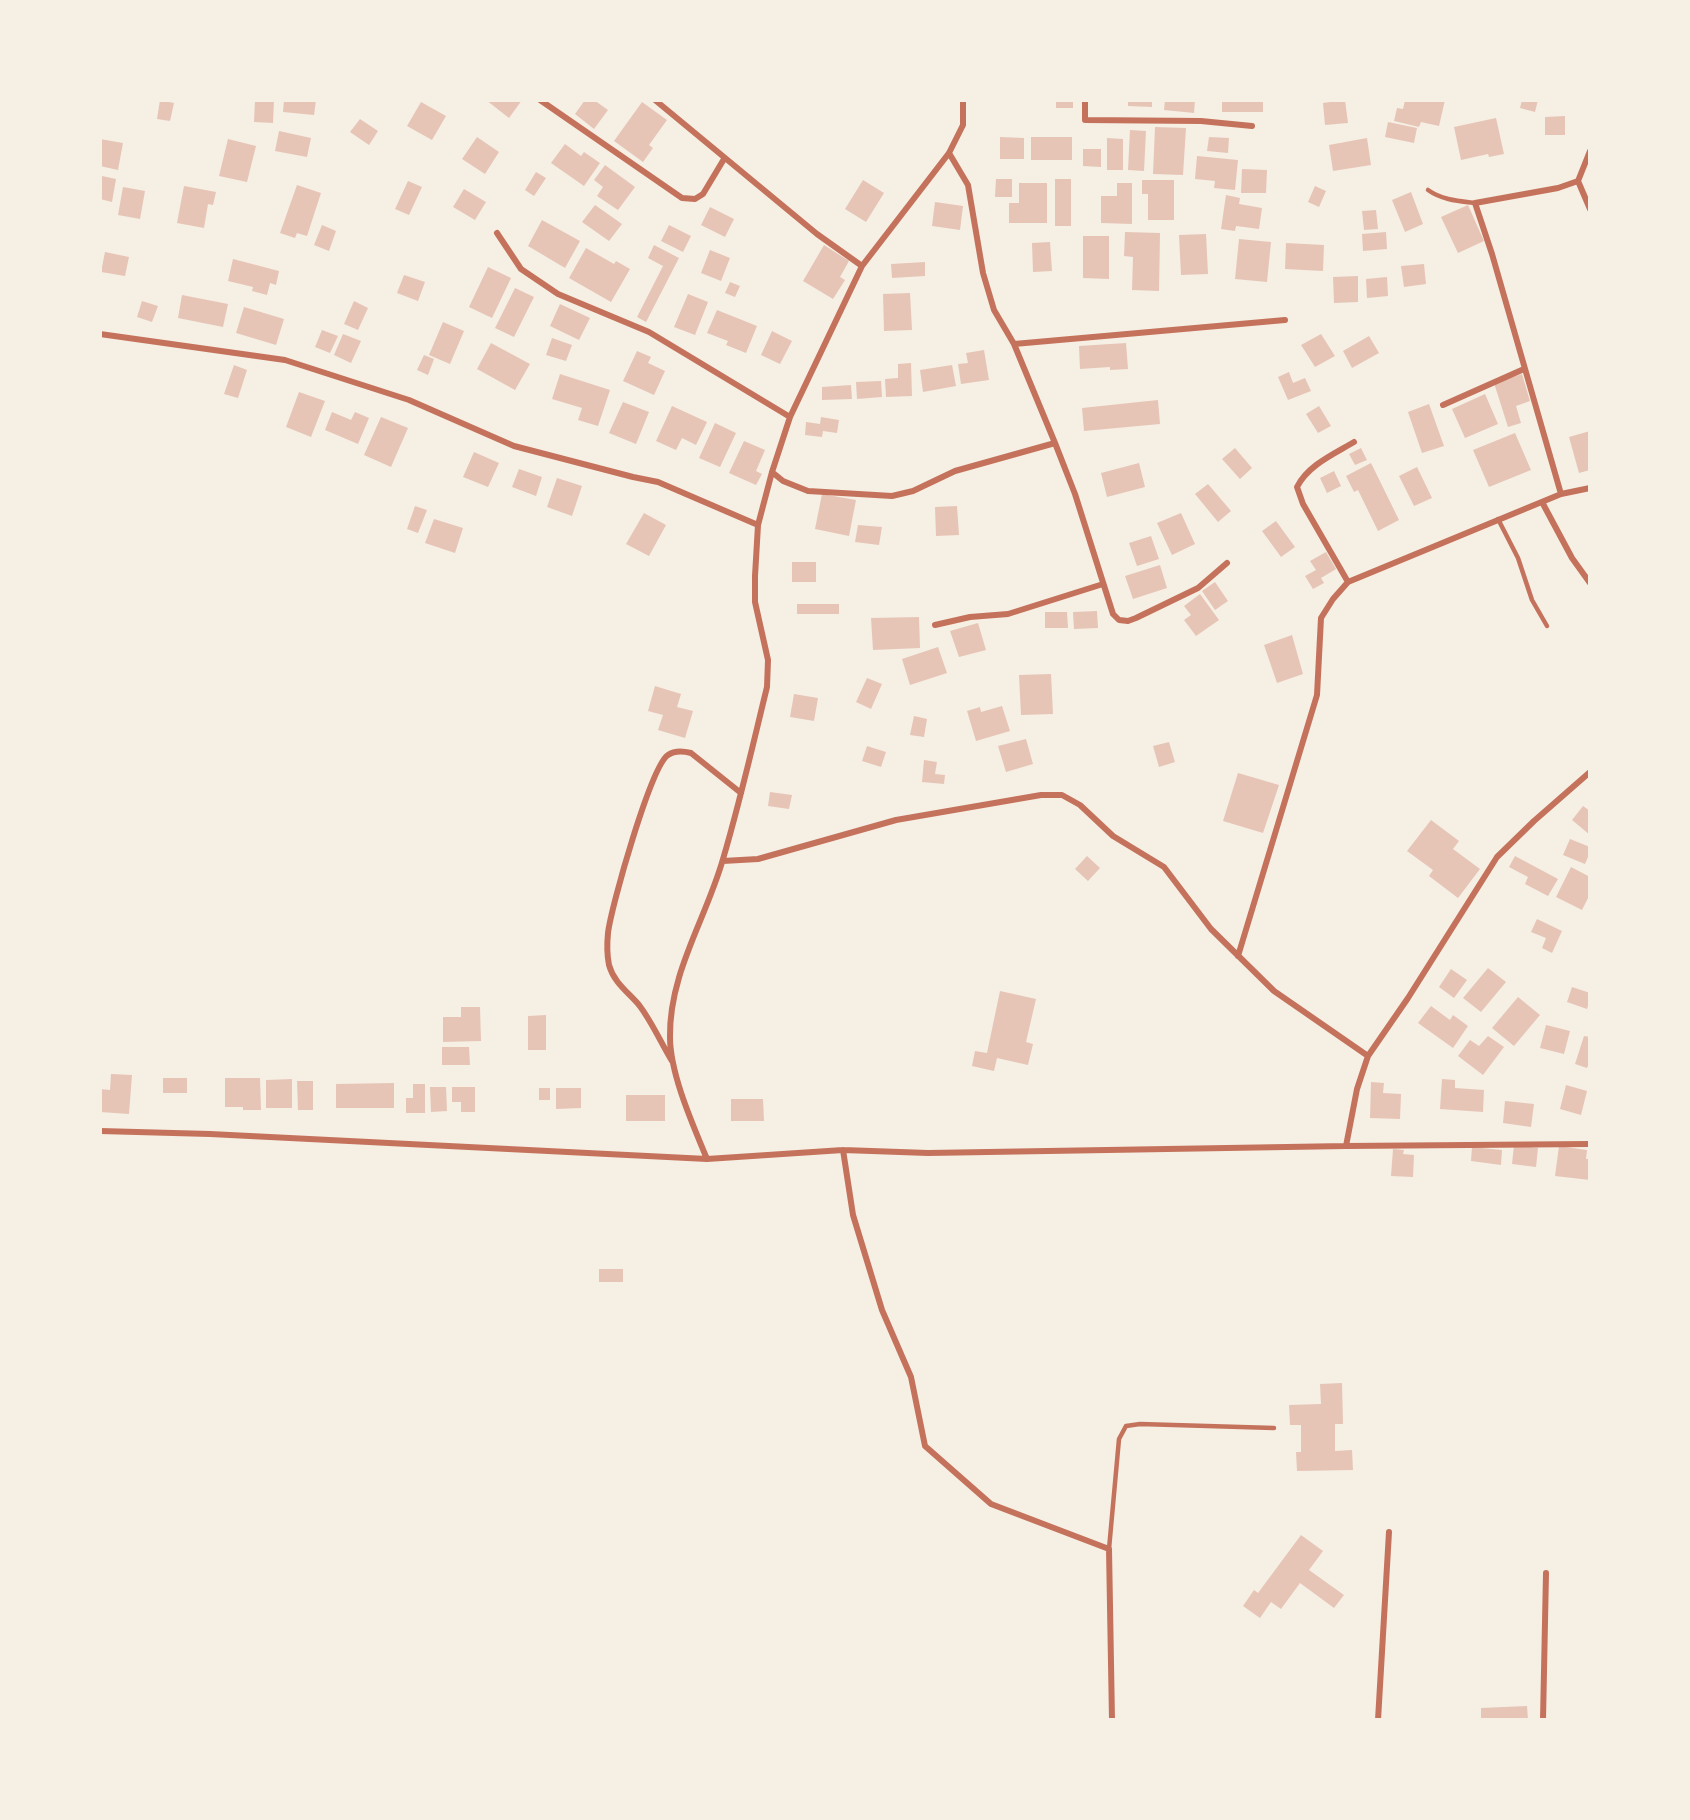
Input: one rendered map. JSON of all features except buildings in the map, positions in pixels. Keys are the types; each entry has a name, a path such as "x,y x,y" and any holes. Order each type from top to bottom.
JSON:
{"street":[{"path":"540,100 682,198 695,199 703,194 724,159"},
{"path":"655,100 817,234 862,266"},
{"path":"707,1159 687,1110 669,1039 682,965 723,861 767,687 768,660 755,602 758,525 790,417 862,266 948,153 963,125 963,100"},
{"path":"1085,100 1085,120 1201,121 1252,126"},
{"path":"1590,151 1578,181 1590,209"},
{"path":"948,153 968,185 983,273 994,310 1014,344 1075,494 1113,614 1119,620 1128,621 1198,588 1227,563"},
{"path":"1561,494 1475,203 1558,188 1578,181"},
{"path":"497,233 521,269 558,294 649,332 790,417"},
{"path":"1014,344 1285,320"},
{"path":"100,334 285,360 409,400 514,446 658,482 758,525"},
{"path":"1443,405 1524,369"},
{"path":"1348,582 1303,504 1297,487 1307,472 1354,442"},
{"path":"772,472 783,481 808,491 892,496 913,491 955,471 1055,443"},
{"path":"1238,956 1317,695 1321,618 1333,599 1348,582 1561,494 1590,488"},
{"path":"1542,502 1572,558 1590,583"},
{"path":"935,625 970,617 1008,614 1103,584"},
{"path":"674,1064 639,1006 623,990 609,964 608,932 615,900 657,772 669,754 682,751 691,753 741,794"},
{"path":"1346,1146 1358,1089 1368,1056 1408,998 1497,857 1590,772"},
{"path":"723,861 758,859 896,820 1041,795 1062,795 1080,805 1113,836 1164,867 1211,929 1274,991 1368,1056"},
{"path":"100,1131 210,1134 707,1159 843,1150 940,1152 1590,1144"},
{"path":"843,1150 853,1215 882,1310 910,1377 925,1446 991,1504 1108,1550 1112,1719"},
{"path":"1378,1719 1389,1532"},
{"path":"1543,1719 1546,1573"}],"lane":[{"path":"1428,190 1437,196 1475,203"},
{"path":"1498,519 1518,558 1532,600 1547,626"},
{"path":"1108,1550 1119,1439 1126,1426 1140,1424 1274,1428"}]}
